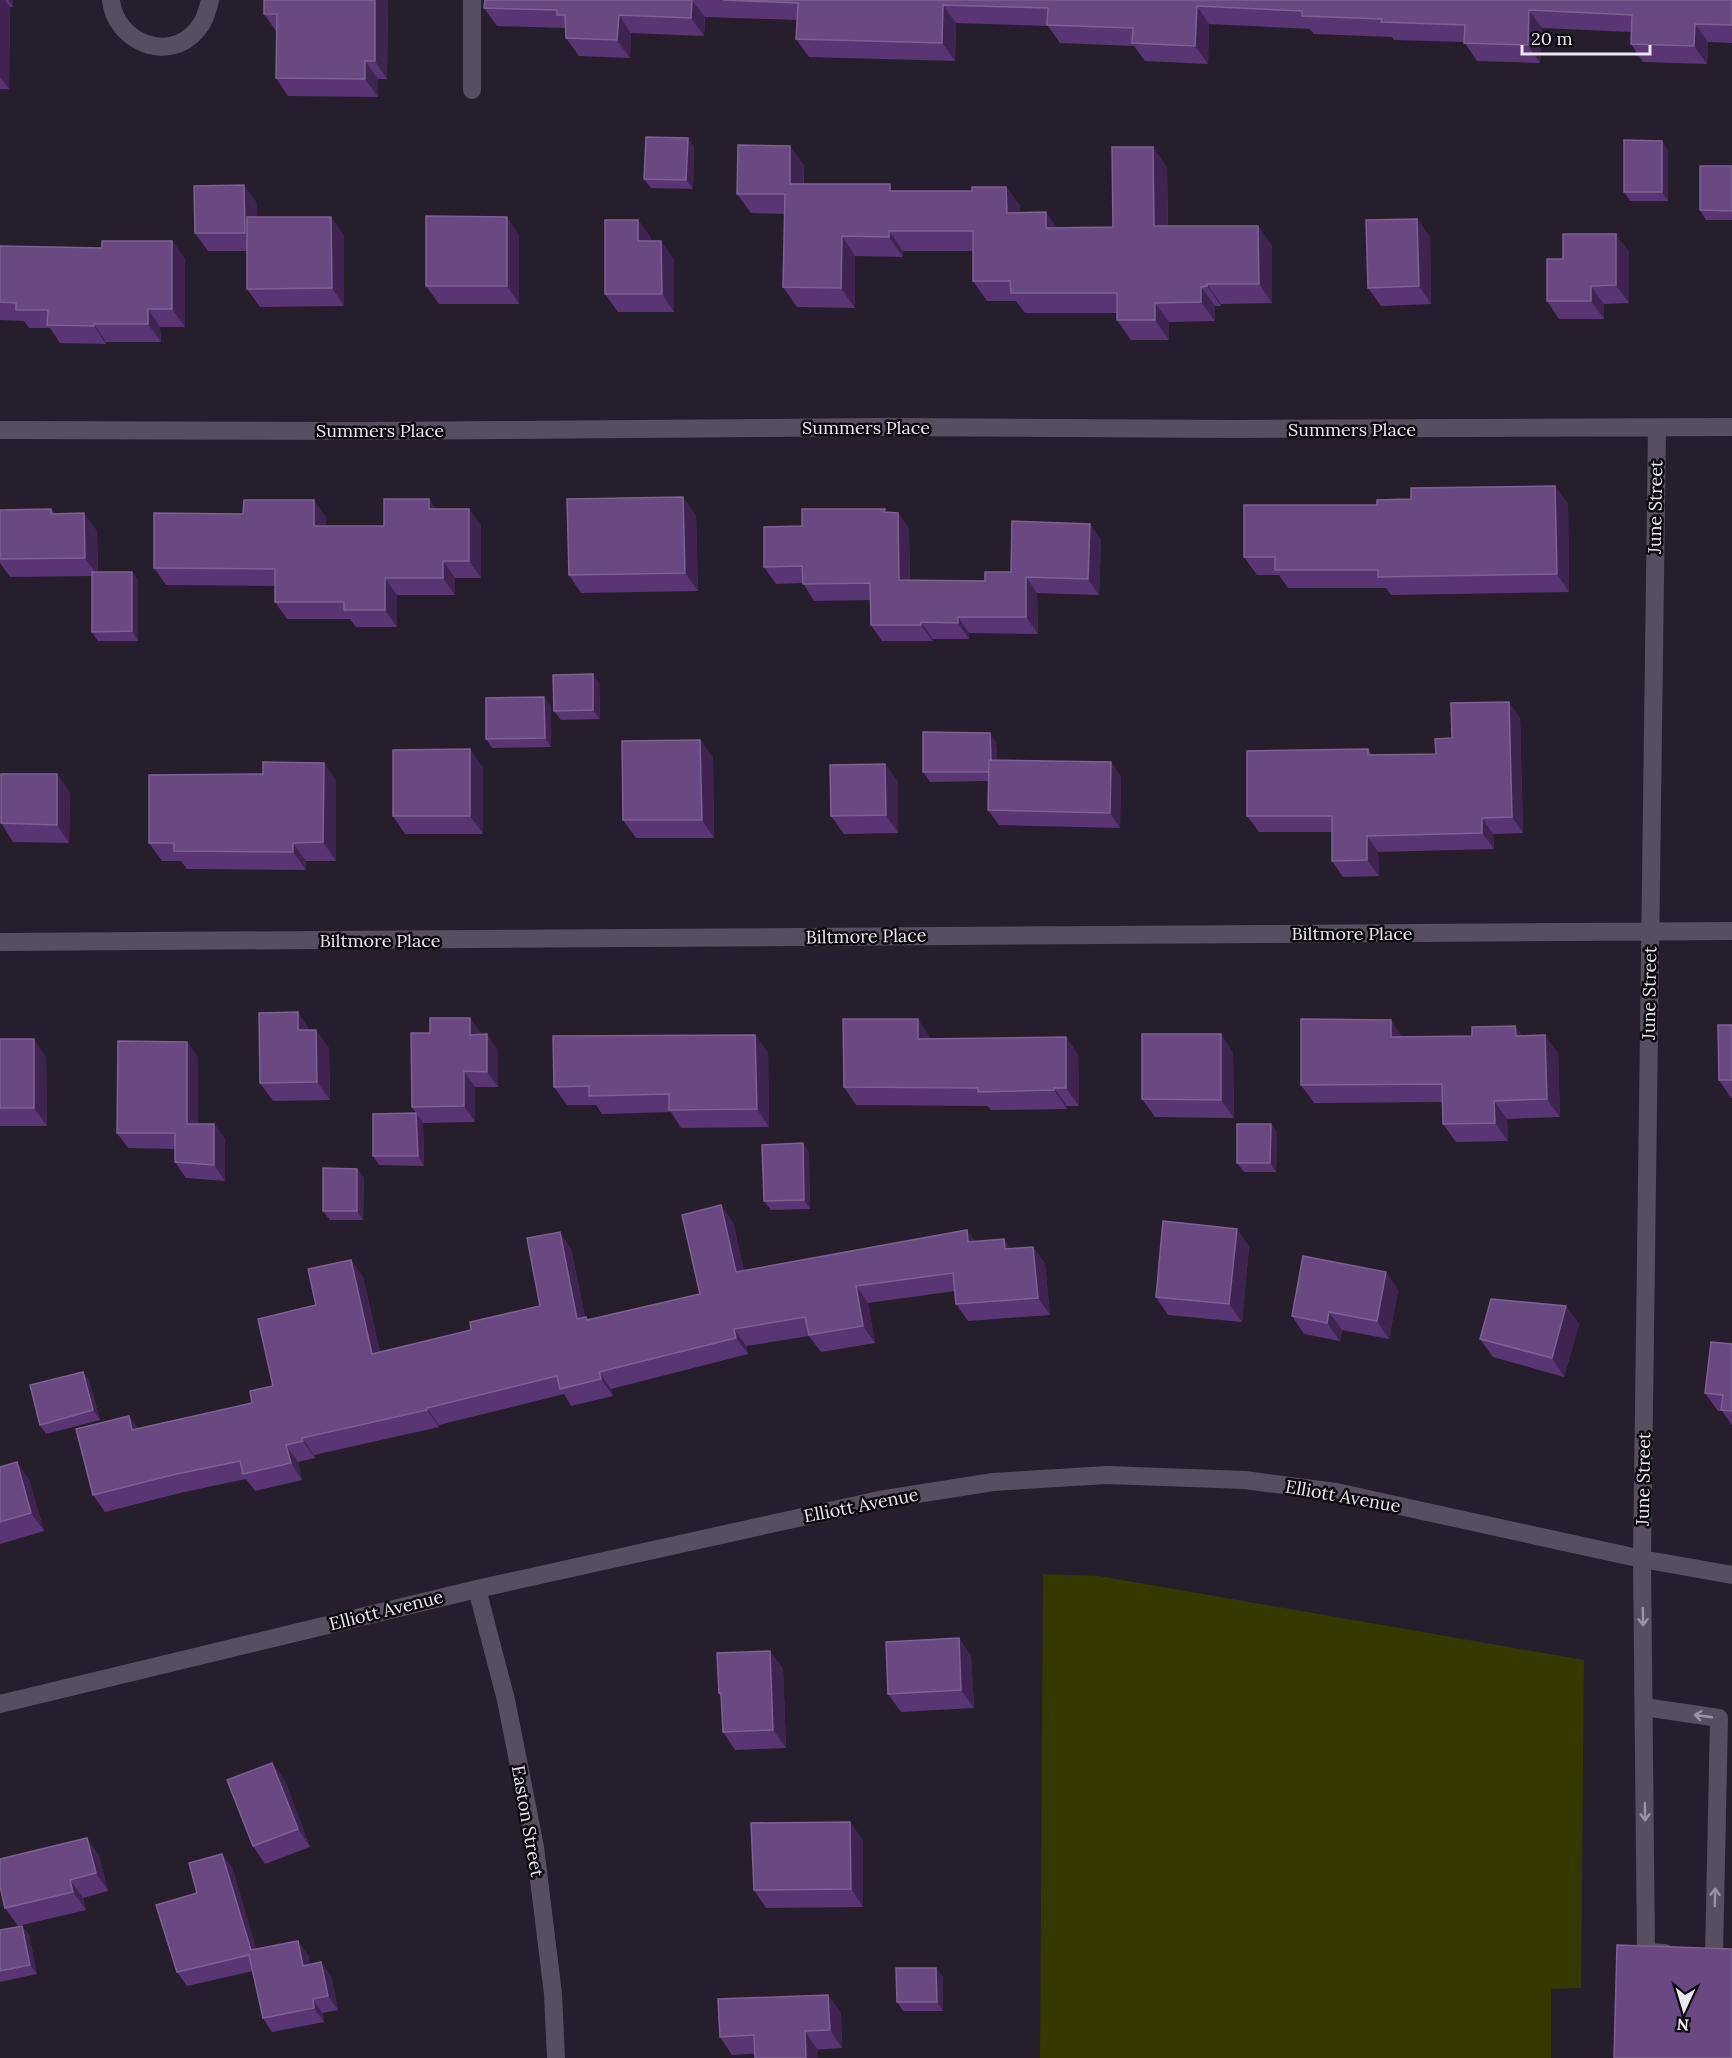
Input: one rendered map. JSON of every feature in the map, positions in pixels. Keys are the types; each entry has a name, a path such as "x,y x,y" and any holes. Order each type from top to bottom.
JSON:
{"street":[{"path":"111,0 112,12 120,27 133,39 148,46 166,46 183,41 197,31 206,16 210,0"},
{"path":"472,0 472,90"},
{"name":"Summers Place","path":"0,430 1732,427"},
{"name":"June Street","path":"1657,428 1642,1559 1646,1952 1723,1956"},
{"name":"Biltmore Place","path":"0,942 1732,931"},
{"name":"Elliott Avenue","path":"0,1704 477,1589 879,1500 993,1482 1107,1475 1245,1480 1336,1492 1642,1559 1732,1575"},
{"name":"Easton Street","path":"477,1589 506,1701 535,1847 553,1994 556,2058"},
{"path":"1644,1707 1719,1718 1723,1956"}],"shaded area":[{"path":"1043,1574 1099,1576 1584,1660 1581,1988 1551,1989 1551,2058 1040,2058"}],"building":[{"path":"264,0 375,0 375,61 365,61 365,79 276,78 277,14 264,14"},
{"path":"485,0 692,0 691,18 619,15 617,40 566,38 565,15 557,15 557,10 484,8"},
{"path":"723,0 1732,0 1732,25 1695,24 1694,46 1631,44 1632,15 1529,10 1528,45 1464,43 1465,25 1381,22 1382,19 1302,16 1302,11 1197,6 1195,46 1132,43 1133,28 1047,25 1048,8 943,5 942,43 796,39 798,3"},
{"path":"646,137 688,138 686,180 644,179"},
{"path":"1624,140 1662,141 1662,192 1624,192"},
{"path":"738,145 790,146 790,184 890,184 890,191 972,191 972,187 1006,187 1007,213 1046,212 1046,228 1113,227 1112,147 1153,147 1154,226 1258,226 1259,284 1207,284 1201,287 1201,302 1155,303 1155,320 1117,320 1117,293 1011,293 1010,281 973,281 973,231 889,231 889,237 842,236 841,288 783,287 785,194 737,194"},
{"path":"1700,166 1732,166 1732,211 1700,210"},
{"path":"244,185 245,233 195,233 194,186"},
{"path":"426,216 507,217 507,286 426,286"},
{"path":"247,217 331,217 332,288 247,289"},
{"path":"1417,219 1419,286 1368,288 1366,220"},
{"path":"605,220 638,220 638,241 661,241 662,294 605,294"},
{"path":"1563,234 1616,234 1616,285 1591,286 1591,301 1547,301 1547,259 1563,259"},
{"path":"102,241 172,241 172,309 148,309 148,324 47,325 48,310 16,310 16,303 0,302 0,246 102,248"},
{"path":"1555,486 1557,574 1378,577 1378,570 1275,570 1275,557 1244,557 1244,505 1377,505 1377,500 1411,499 1411,488"},
{"path":"683,497 685,573 569,575 567,499"},
{"path":"384,499 429,499 429,509 469,509 469,561 443,561 443,578 385,578 385,610 344,610 344,602 275,602 275,569 154,568 154,513 243,514 244,500 314,500 314,526 384,526"},
{"path":"51,509 51,514 84,513 85,558 0,559 0,510"},
{"path":"802,509 885,509 884,512 898,513 899,580 985,581 985,572 1011,572 1012,521 1090,524 1088,579 1026,577 1026,617 958,617 958,623 921,622 921,625 871,625 870,583 803,584 802,566 764,567 764,527 802,526"},
{"path":"92,572 132,572 132,631 92,632"},
{"path":"593,674 593,710 554,711 553,675"},
{"path":"544,697 545,738 486,739 486,698"},
{"path":"1509,702 1512,817 1482,818 1482,833 1367,836 1367,860 1332,861 1332,816 1247,816 1247,751 1368,749 1368,755 1436,754 1435,739 1452,738 1451,703"},
{"path":"923,732 990,733 989,772 923,772"},
{"path":"700,740 702,820 623,820 622,741"},
{"path":"470,749 470,816 393,816 393,750"},
{"path":"989,760 1111,762 1110,813 988,810"},
{"path":"263,762 324,763 323,842 293,843 293,852 174,851 174,843 149,843 149,775 263,774"},
{"path":"885,764 886,815 831,816 830,765"},
{"path":"1,774 57,774 57,825 1,823"},
{"path":"298,1012 298,1030 316,1030 317,1082 260,1083 259,1013"},
{"path":"430,1018 470,1018 470,1035 487,1034 487,1072 464,1071 464,1106 412,1107 411,1033 430,1033"},
{"path":"843,1019 918,1019 918,1039 1066,1037 1066,1088 978,1092 978,1088 844,1087"},
{"path":"1301,1019 1391,1020 1391,1037 1472,1036 1472,1027 1515,1026 1516,1036 1545,1035 1547,1099 1494,1101 1495,1123 1443,1124 1442,1084 1301,1085"},
{"path":"1718,1025 1732,1025 1732,1080 1719,1080"},
{"path":"1142,1034 1221,1034 1221,1100 1142,1099"},
{"path":"755,1035 757,1109 669,1110 669,1094 589,1096 589,1086 554,1087 553,1036"},
{"path":"0,1039 34,1039 34,1108 0,1108"},
{"path":"118,1041 187,1042 187,1124 214,1124 214,1165 175,1162 175,1133 117,1133"},
{"path":"416,1113 418,1156 373,1156 373,1114"},
{"path":"1237,1124 1271,1124 1270,1163 1237,1163"},
{"path":"803,1143 804,1200 764,1201 762,1145"},
{"path":"323,1168 357,1169 357,1211 323,1211"},
{"path":"721,1205 736,1272 967,1230 968,1242 1004,1239 1005,1249 1033,1247 1038,1298 956,1304 953,1273 856,1286 863,1326 809,1335 805,1317 734,1329 736,1338 599,1372 601,1379 560,1389 557,1376 427,1408 427,1410 302,1438 303,1441 286,1445 291,1463 243,1474 240,1461 93,1495 76,1429 129,1416 132,1430 252,1403 250,1391 273,1386 258,1319 316,1305 308,1269 351,1260 372,1354 471,1330 470,1322 540,1306 527,1238 560,1232 577,1319 586,1317 587,1320 700,1294 682,1215"},
{"path":"1163,1221 1237,1229 1229,1304 1156,1297"},
{"path":"1303,1256 1386,1272 1377,1321 1329,1312 1327,1323 1292,1316"},
{"path":"1491,1299 1566,1306 1552,1358 1480,1339"},
{"path":"1711,1342 1732,1344 1732,1411 1721,1410 1723,1395 1705,1393"},
{"path":"83,1372 93,1410 40,1425 30,1385"},
{"path":"17,1462 31,1513 0,1522 0,1467"},
{"path":"959,1638 961,1690 888,1694 886,1642"},
{"path":"770,1651 773,1730 723,1732 717,1653"},
{"path":"272,1763 298,1829 253,1846 227,1780"},
{"path":"850,1822 851,1889 754,1890 751,1823"},
{"path":"87,1838 96,1873 70,1880 73,1892 5,1908 0,1886 0,1859"},
{"path":"222,1854 251,1950 298,1941 303,1966 321,1962 328,1996 313,1999 314,2008 263,2018 249,1955 177,1972 156,1905 197,1893 189,1863"},
{"path":"22,1926 30,1965 0,1971 0,1930"},
{"path":"1617,1945 1732,1949 1732,2058 1614,2058"},
{"path":"896,1968 936,1968 937,2002 897,2002"},
{"path":"828,1995 830,2030 805,2031 806,2058 755,2058 754,2035 720,2037 718,1999"}]}
